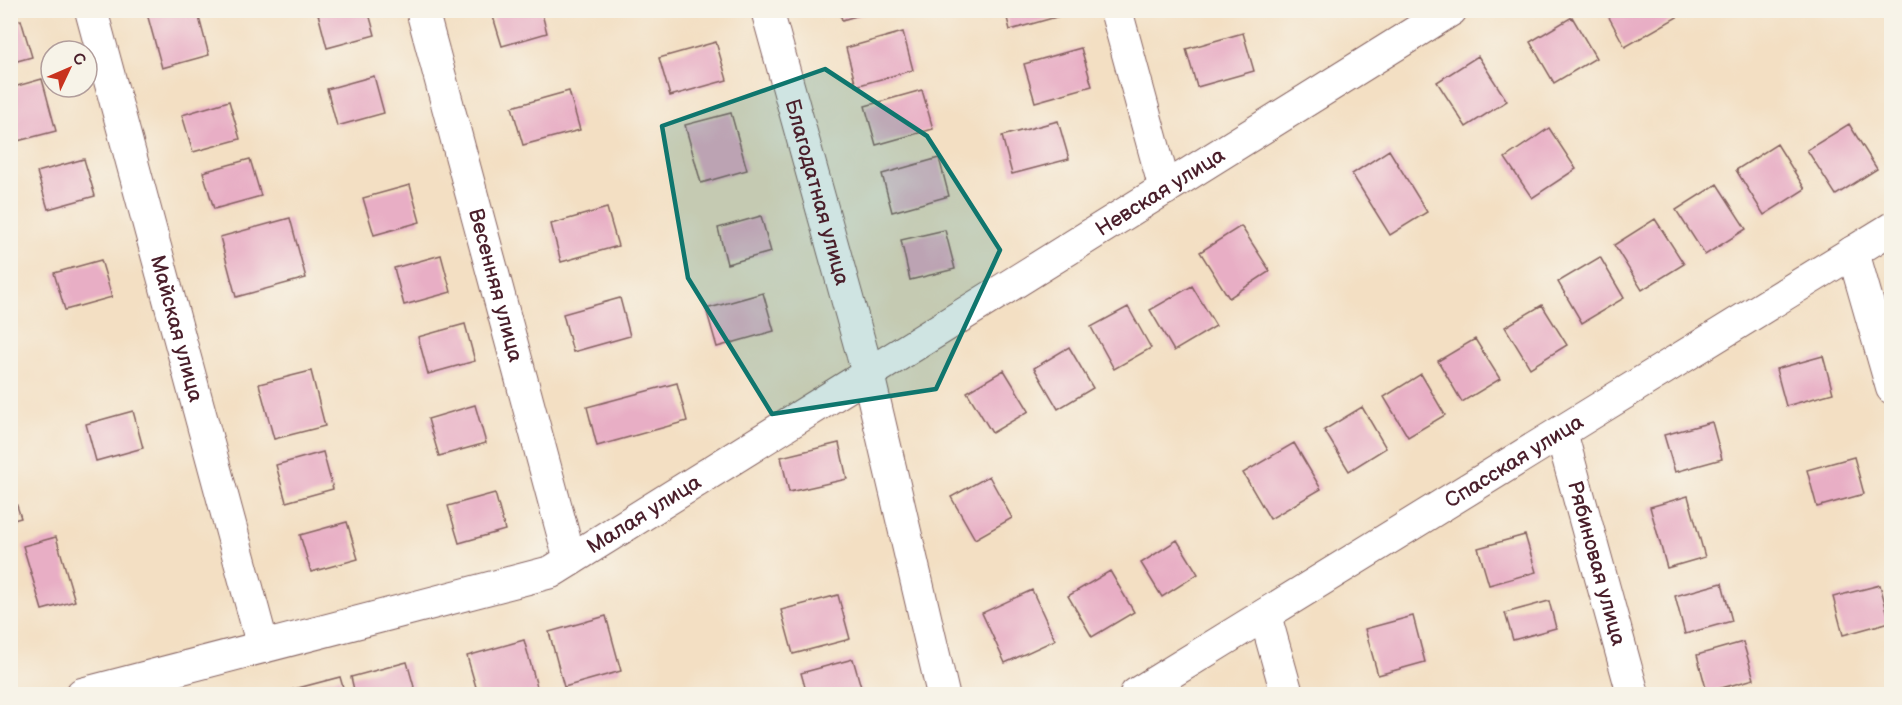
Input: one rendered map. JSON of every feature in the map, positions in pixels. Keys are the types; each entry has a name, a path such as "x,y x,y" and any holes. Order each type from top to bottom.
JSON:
{"street":[{"name":"Майская улица","path":"91,10 263,647"},
{"name":"Весенняя улица","path":"422,10 570,560"},
{"name":"Благодатная улица","path":"767,10 868,374"},
{"path":"1116,10 1165,189"},
{"name":"Невская улица","path":"868,374 1450,10"},
{"name":"Спасская улица","path":"1136,694 1892,228"},
{"path":"1853,252 1892,388"},
{"name":"Малая улица","path":"82,694 551,572 868,374"},
{"path":"868,374 944,694"},
{"name":"Рябиновая улица","path":"1561,432 1633,694"},
{"path":"1265,615 1287,694"}],"highlighted area":[{"path":"825,69 927,136 1000,250 936,389 772,414 688,278 662,126"}],"building":[{"path":"146,10 197,10 209,55 162,68"},
{"path":"317,10 368,10 375,35 327,48"},
{"path":"491,10 541,10 547,33 502,46"},
{"path":"839,10 874,10 874,11 842,20"},
{"path":"1005,10 1066,10 1067,14 1010,30"},
{"path":"1605,10 1685,10 1686,12 1625,47"},
{"path":"1572,17 1596,58 1554,83 1530,42"},
{"path":"21,20 32,57 10,63 10,23"},
{"path":"903,32 913,70 856,86 846,48"},
{"path":"1243,33 1254,71 1197,87 1186,49"},
{"path":"716,42 727,80 670,96 659,58"},
{"path":"1081,48 1092,86 1035,102 1024,64"},
{"path":"1478,56 1507,101 1466,127 1437,82"},
{"path":"374,76 384,113 337,126 327,89"},
{"path":"39,80 39,99 47,99 56,131 10,143 10,88"},
{"path":"922,90 933,129 876,145 865,106"},
{"path":"569,91 580,130 523,145 512,107"},
{"path":"229,101 240,139 193,152 182,115"},
{"path":"731,113 747,170 701,183 685,125"},
{"path":"1058,121 1069,159 1012,174 1002,136"},
{"path":"1849,124 1877,169 1836,195 1807,150"},
{"path":"1549,128 1576,169 1532,198 1505,158"},
{"path":"1777,144 1805,189 1764,215 1736,170"},
{"path":"1389,150 1427,212 1390,235 1352,174"},
{"path":"939,158 949,196 892,212 882,174"},
{"path":"84,159 95,196 48,209 37,172"},
{"path":"250,159 261,196 214,209 203,172"},
{"path":"1717,184 1746,229 1705,255 1676,210"},
{"path":"410,185 420,222 374,235 363,198"},
{"path":"607,208 618,246 561,262 551,224"},
{"path":"761,216 771,252 727,264 718,228"},
{"path":"290,218 306,278 236,297 220,237"},
{"path":"1655,219 1684,264 1642,290 1614,245"},
{"path":"1241,226 1270,271 1229,298 1200,252"},
{"path":"945,230 955,269 910,280 901,240"},
{"path":"441,255 451,292 404,305 394,268"},
{"path":"1600,257 1624,298 1582,323 1558,282"},
{"path":"101,260 112,297 65,310 54,273"},
{"path":"1192,286 1216,326 1174,351 1150,310"},
{"path":"763,293 774,331 717,347 706,309"},
{"path":"620,298 630,336 573,352 563,314"},
{"path":"1542,305 1567,345 1530,368 1505,327"},
{"path":"1128,307 1151,348 1114,369 1091,327"},
{"path":"465,324 475,361 428,374 418,337"},
{"path":"1475,339 1500,379 1462,402 1438,361"},
{"path":"1069,347 1093,388 1058,409 1034,368"},
{"path":"1823,356 1833,393 1786,406 1776,369"},
{"path":"1004,370 1029,411 992,433 967,392"},
{"path":"311,371 325,426 274,439 259,384"},
{"path":"1421,374 1445,415 1408,437 1384,397"},
{"path":"677,383 687,421 597,446 587,407"},
{"path":"475,405 486,443 439,456 428,419"},
{"path":"1362,407 1386,448 1349,471 1324,430"},
{"path":"133,411 143,448 96,461 86,424"},
{"path":"1712,422 1722,459 1675,472 1664,435"},
{"path":"839,443 847,479 789,492 781,457"},
{"path":"1294,443 1321,489 1270,519 1243,473"},
{"path":"323,452 333,489 286,502 276,465"},
{"path":"1854,457 1864,494 1817,507 1807,470"},
{"path":"989,476 1012,518 975,539 951,497"},
{"path":"10,484 21,518 10,521"},
{"path":"495,493 505,530 459,543 448,506"},
{"path":"1688,496 1705,557 1667,568 1650,507"},
{"path":"347,522 358,559 311,572 300,535"},
{"path":"1525,535 1536,572 1489,585 1478,548"},
{"path":"56,537 75,601 42,610 23,546"},
{"path":"1177,540 1198,574 1162,597 1141,563"},
{"path":"1110,571 1134,612 1092,637 1068,596"},
{"path":"1722,583 1732,621 1685,634 1675,596"},
{"path":"1880,585 1890,622 1843,635 1833,597"},
{"path":"1032,590 1055,640 1005,663 982,613"},
{"path":"838,595 850,639 793,654 781,610"},
{"path":"1549,601 1556,628 1513,640 1505,613"},
{"path":"606,616 621,671 564,687 549,632"},
{"path":"1413,616 1425,662 1378,675 1365,629"},
{"path":"524,640 539,694 478,694 467,656"},
{"path":"1743,642 1754,679 1707,692 1697,655"},
{"path":"853,659 863,694 807,694 801,673"},
{"path":"407,662 416,694 355,694 351,677"},
{"path":"340,677 345,694 284,694 283,692"}]}
